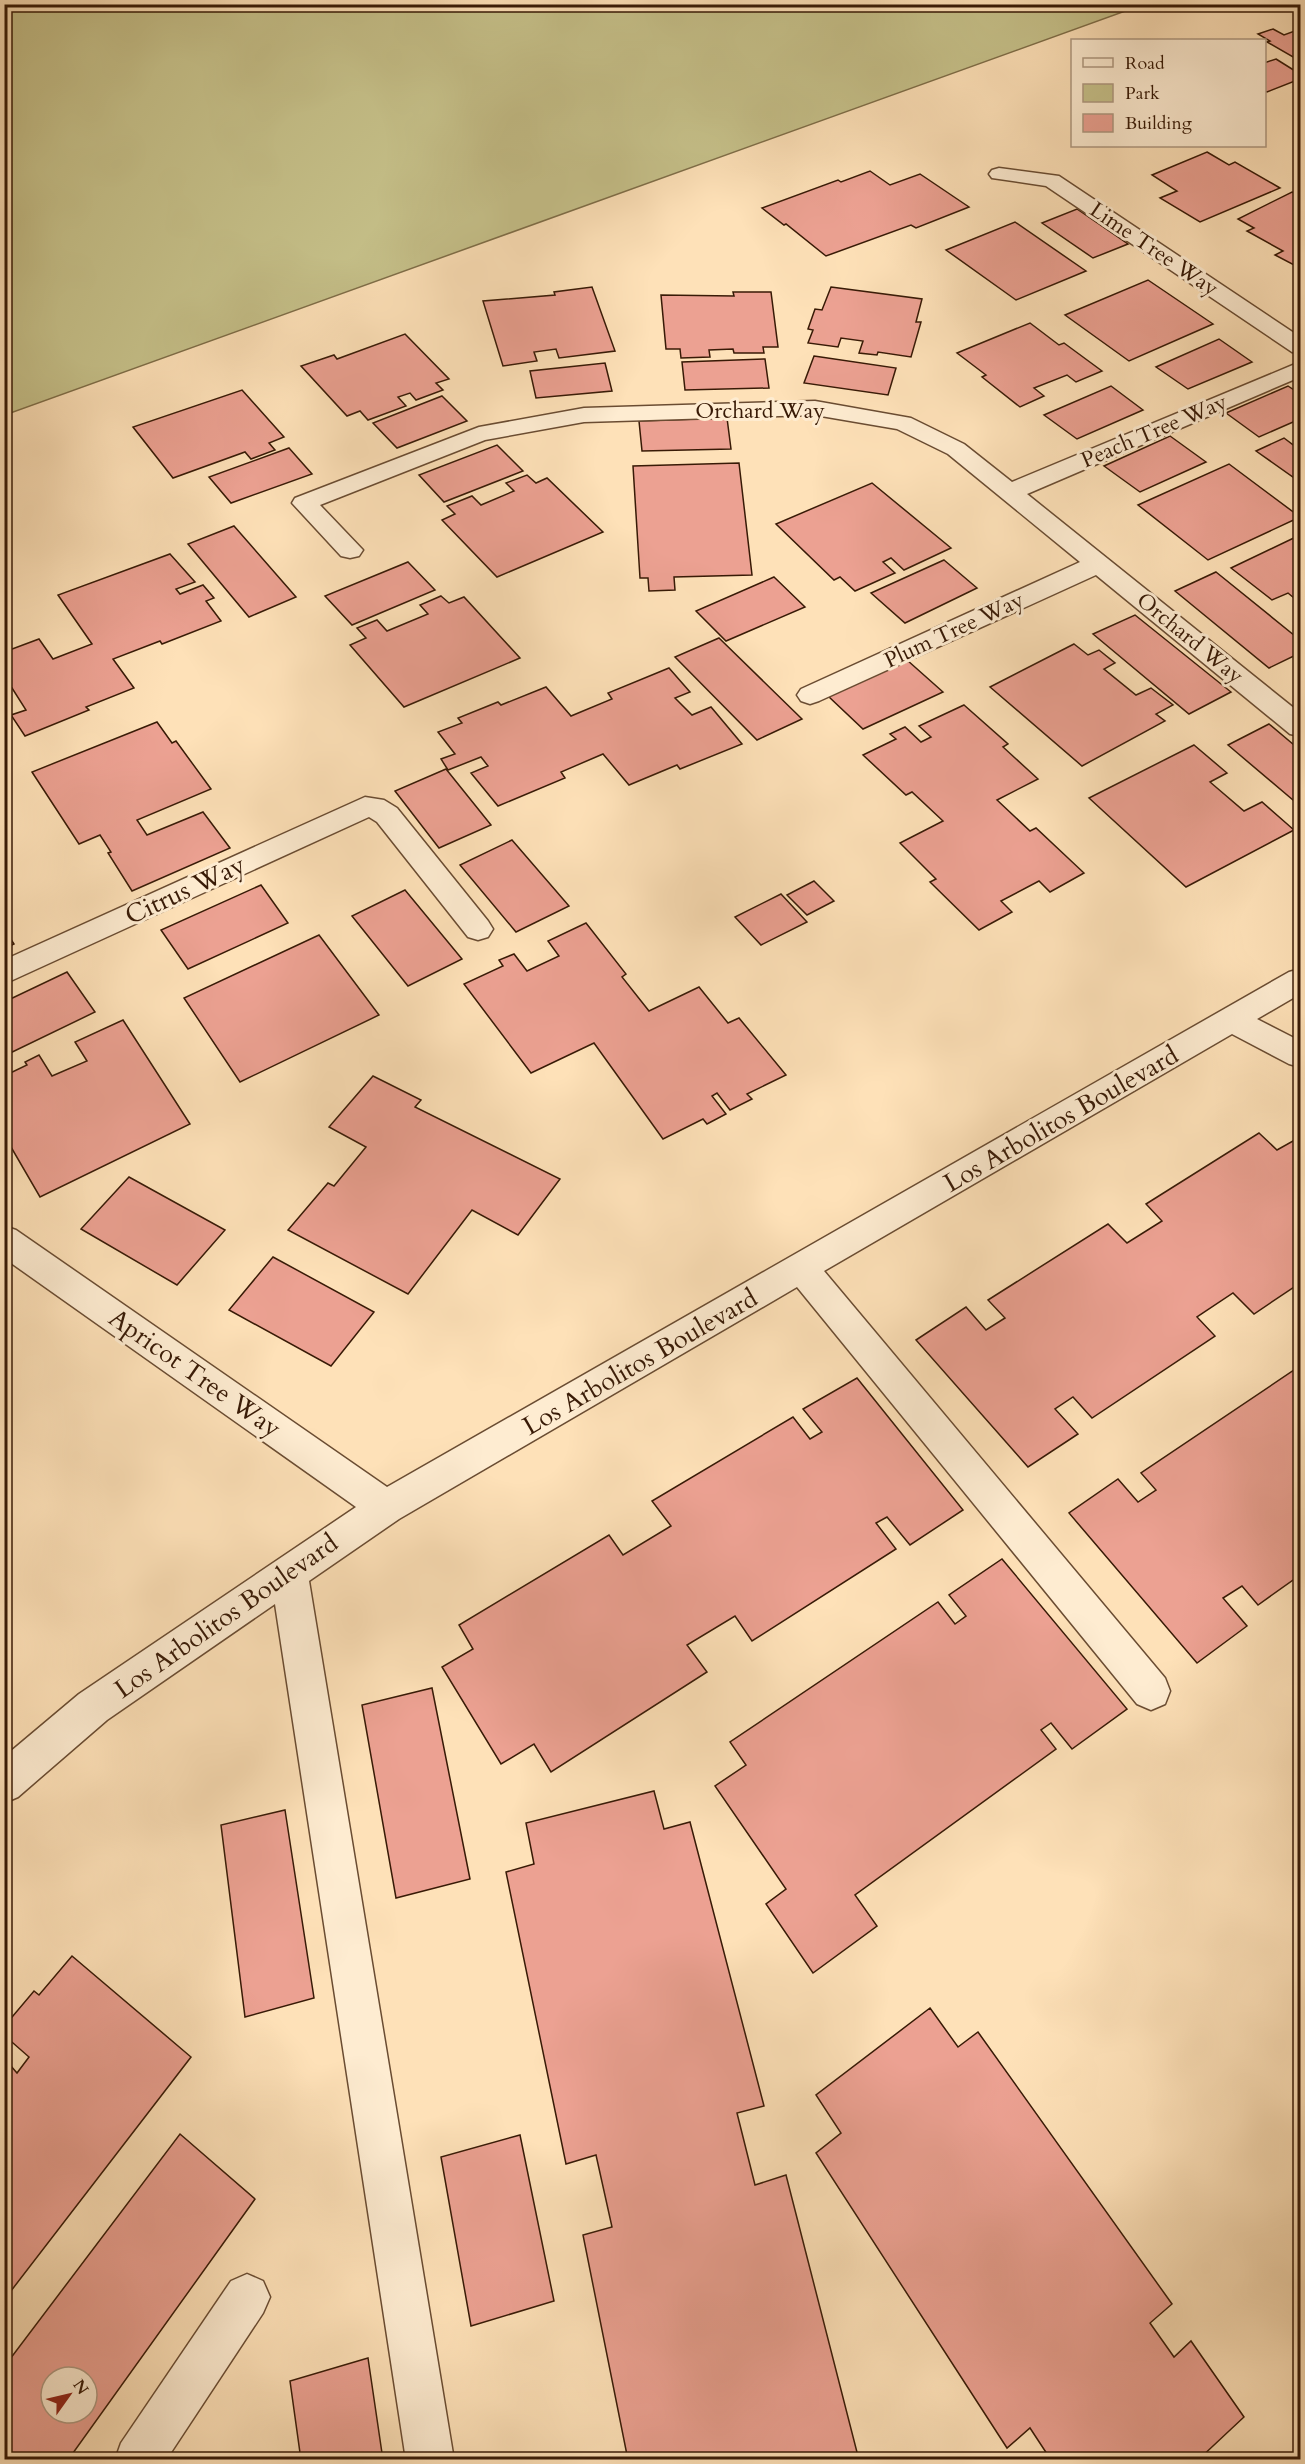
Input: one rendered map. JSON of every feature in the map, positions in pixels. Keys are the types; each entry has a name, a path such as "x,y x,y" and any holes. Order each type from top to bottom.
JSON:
{"street":[{"name":"Lime Tree Way","path":"999,174 1052,180 1300,347"},
{"name":"Peach Tree Way","path":"1008,493 1300,369"},
{"name":"Orchard Way","path":"350,550 304,503 479,434 584,415 815,408 903,423 956,449 1300,727"},
{"name":"Plum Tree Way","path":"810,695 1098,564"},
{"name":"Citrus Way","path":"4,973 366,807 374,807 387,815 478,929"},
{"name":"Los Arbolitos Boulevard","path":"4,1783 93,1707 386,1507 1300,980"},
{"path":"1232,1020 1300,1055"},
{"name":"Apricot Tree Way","path":"4,1240 386,1507"},
{"path":"802,1269 1151,1691"},
{"path":"289,1572 430,2460"},
{"path":"138,2460 247,2297"}],"green space":[{"path":"5,4 1142,4 1142,5 5,415"}],"building":[{"path":"1273,29 1284,35 1300,29 1300,61 1267,42 1270,41 1258,34"},
{"path":"1276,59 1300,74 1300,79 1266,92 1266,62"},
{"path":"1207,152 1229,165 1235,162 1280,188 1200,222 1160,198 1177,191 1152,175"},
{"path":"870,171 890,185 920,174 969,207 916,228 911,225 826,256 762,208 838,180 841,182"},
{"path":"1292,192 1300,196 1300,262 1294,265 1275,255 1283,251 1247,231 1254,228 1238,219"},
{"path":"1077,209 1128,244 1093,258 1042,223"},
{"path":"1015,222 1086,271 1016,300 946,250"},
{"path":"1148,280 1213,324 1129,361 1065,315"},
{"path":"592,287 615,351 559,358 556,349 534,352 537,361 503,366 483,301 555,295 554,292"},
{"path":"831,287 922,299 916,322 921,322 911,357 878,352 877,355 859,353 863,341 841,338 838,347 808,343 813,330 808,329 815,309 822,310"},
{"path":"733,292 771,292 778,347 763,347 764,353 734,353 733,349 709,350 710,357 681,358 680,349 666,349 661,295 734,296"},
{"path":"1030,323 1059,345 1064,343 1102,371 1076,382 1067,375 1034,388 1044,396 1020,407 982,377 986,375 957,353"},
{"path":"405,334 449,379 436,383 443,390 416,400 410,393 398,397 406,406 368,420 360,411 347,416 301,366 334,355 337,359"},
{"path":"1219,339 1252,362 1188,389 1156,367"},
{"path":"814,356 896,368 888,395 804,383"},
{"path":"765,359 769,388 685,390 682,362"},
{"path":"605,363 612,391 536,398 530,371"},
{"path":"1111,386 1143,410 1077,439 1044,415"},
{"path":"1288,386 1300,394 1300,419 1259,437 1226,413"},
{"path":"242,390 284,437 269,443 275,450 251,459 245,452 173,478 133,427"},
{"path":"442,396 467,421 397,448 373,423"},
{"path":"727,418 731,449 642,451 639,421"},
{"path":"1170,436 1206,462 1140,492 1104,466"},
{"path":"1284,438 1296,447 1300,445 1300,482 1256,451"},
{"path":"497,445 523,471 444,502 419,475"},
{"path":"289,448 312,474 231,503 209,477"},
{"path":"739,463 752,575 674,577 675,590 649,591 648,578 640,578 633,466"},
{"path":"1229,464 1300,517 1208,560 1138,505"},
{"path":"527,475 536,483 547,478 603,532 497,577 442,520 455,514 447,506 472,496 481,505 514,491 506,483"},
{"path":"872,483 951,548 904,570 891,558 883,562 895,573 855,591 840,577 834,580 776,524"},
{"path":"234,526 296,597 249,617 188,544"},
{"path":"1300,535 1300,603 1288,593 1272,600 1231,568"},
{"path":"170,554 195,582 176,589 180,594 203,585 214,598 206,601 221,621 162,644 160,641 113,659 134,688 86,707 89,710 25,736 11,715 26,710 12,688 4,691 4,652 39,639 53,659 92,644 58,595"},
{"path":"944,560 977,588 905,623 871,593"},
{"path":"408,562 435,590 352,625 325,596"},
{"path":"1216,572 1300,640 1300,653 1269,668 1175,591"},
{"path":"774,577 805,607 726,641 696,611"},
{"path":"441,596 449,603 464,597 520,658 404,707 350,645 366,638 357,628 377,620 387,631 428,614 420,605"},
{"path":"1135,615 1231,692 1189,714 1093,634"},
{"path":"719,638 802,719 757,740 675,657"},
{"path":"1074,644 1088,655 1099,650 1115,663 1104,669 1136,695 1151,688 1173,705 1156,714 1165,721 1082,766 990,687"},
{"path":"907,660 943,692 863,729 828,696"},
{"path":"669,668 690,692 675,698 692,715 711,707 742,744 680,769 677,765 629,785 603,754 561,772 565,778 498,806 471,773 488,766 481,757 448,770 441,759 455,754 438,732 462,723 458,718 498,702 501,705 546,687 571,716 612,699 608,693"},
{"path":"964,705 1008,744 1003,747 1038,779 997,800 1030,831 1036,828 1084,873 1050,892 1039,881 1001,901 1012,912 979,930 930,882 936,879 900,843 943,821 912,792 906,795 863,755 896,739 890,734 905,727 921,742 931,737 919,726"},
{"path":"157,722 172,743 176,741 211,789 137,820 147,835 203,812 230,848 132,891 108,853 111,852 100,835 79,844 32,772"},
{"path":"1269,724 1300,750 1300,806 1228,745"},
{"path":"1194,745 1227,773 1210,782 1244,811 1262,802 1294,830 1186,887 1089,798"},
{"path":"446,769 491,825 439,848 395,791"},
{"path":"512,840 569,906 516,932 460,865"},
{"path":"814,881 834,901 807,915 787,895"},
{"path":"261,885 288,923 188,969 161,930"},
{"path":"405,890 462,959 408,986 352,916"},
{"path":"781,894 807,922 761,945 735,917"},
{"path":"586,923 626,974 622,977 649,1011 699,987 728,1023 739,1018 786,1075 747,1094 752,1099 730,1110 717,1093 712,1096 726,1114 707,1124 703,1119 663,1139 594,1043 531,1073 464,984 503,966 499,960 514,954 527,971 559,956 548,941"},
{"path":"4,929 14,944 4,949"},
{"path":"319,935 379,1015 240,1082 184,998"},
{"path":"67,972 95,1012 4,1056 4,1002"},
{"path":"123,1020 190,1124 40,1197 4,1135 4,1076 27,1065 25,1062 39,1055 52,1076 87,1061 75,1042"},
{"path":"373,1076 421,1100 415,1107 560,1179 518,1235 472,1210 408,1294 288,1230 328,1183 334,1186 366,1147 329,1127"},
{"path":"1259,1133 1277,1150 1300,1137 1300,1283 1254,1314 1233,1293 1197,1317 1215,1336 1092,1418 1073,1397 1055,1409 1078,1434 1028,1467 916,1340 966,1307 986,1330 1005,1318 988,1300 1108,1224 1127,1243 1162,1221 1146,1204"},
{"path":"129,1177 225,1230 177,1285 81,1229"},
{"path":"273,1257 374,1312 331,1366 229,1310"},
{"path":"1300,1366 1300,1575 1258,1605 1242,1586 1223,1598 1247,1626 1197,1663 1069,1513 1118,1479 1138,1502 1156,1490 1141,1473"},
{"path":"857,1378 963,1510 910,1545 887,1517 876,1523 896,1549 752,1641 735,1616 687,1645 707,1672 551,1772 534,1744 501,1764 442,1667 473,1649 459,1625 609,1535 623,1555 671,1526 652,1501 793,1417 810,1439 822,1432 803,1409"},
{"path":"1002,1559 1127,1709 1072,1749 1051,1723 1041,1730 1056,1749 855,1895 877,1926 813,1973 766,1904 786,1889 715,1786 746,1765 730,1742 938,1602 955,1624 966,1616 949,1595"},
{"path":"432,1688 470,1879 396,1898 362,1705"},
{"path":"654,1791 664,1829 690,1822 764,2106 737,2113 755,2185 786,2175 859,2460 628,2460 583,2235 612,2227 596,2155 566,2164 506,1872 534,1864 526,1823"},
{"path":"285,1810 314,1998 245,2017 221,1825"},
{"path":"72,1956 191,2057 4,2300 4,2072 10,2065 17,2073 29,2057 5,2036 11,2028 7,2023 34,1991 39,1995"},
{"path":"930,2008 958,2047 978,2032 1172,2304 1150,2323 1174,2357 1191,2341 1244,2417 1198,2460 1051,2460 1030,2428 1007,2448 816,2153 841,2133 816,2095"},
{"path":"180,2134 255,2199 99,2417 99,2365 39,2365 39,2425 93,2425 68,2460 4,2460 4,2367"},
{"path":"520,2135 554,2301 471,2326 441,2157"},
{"path":"368,2358 383,2460 301,2460 290,2381"}]}
